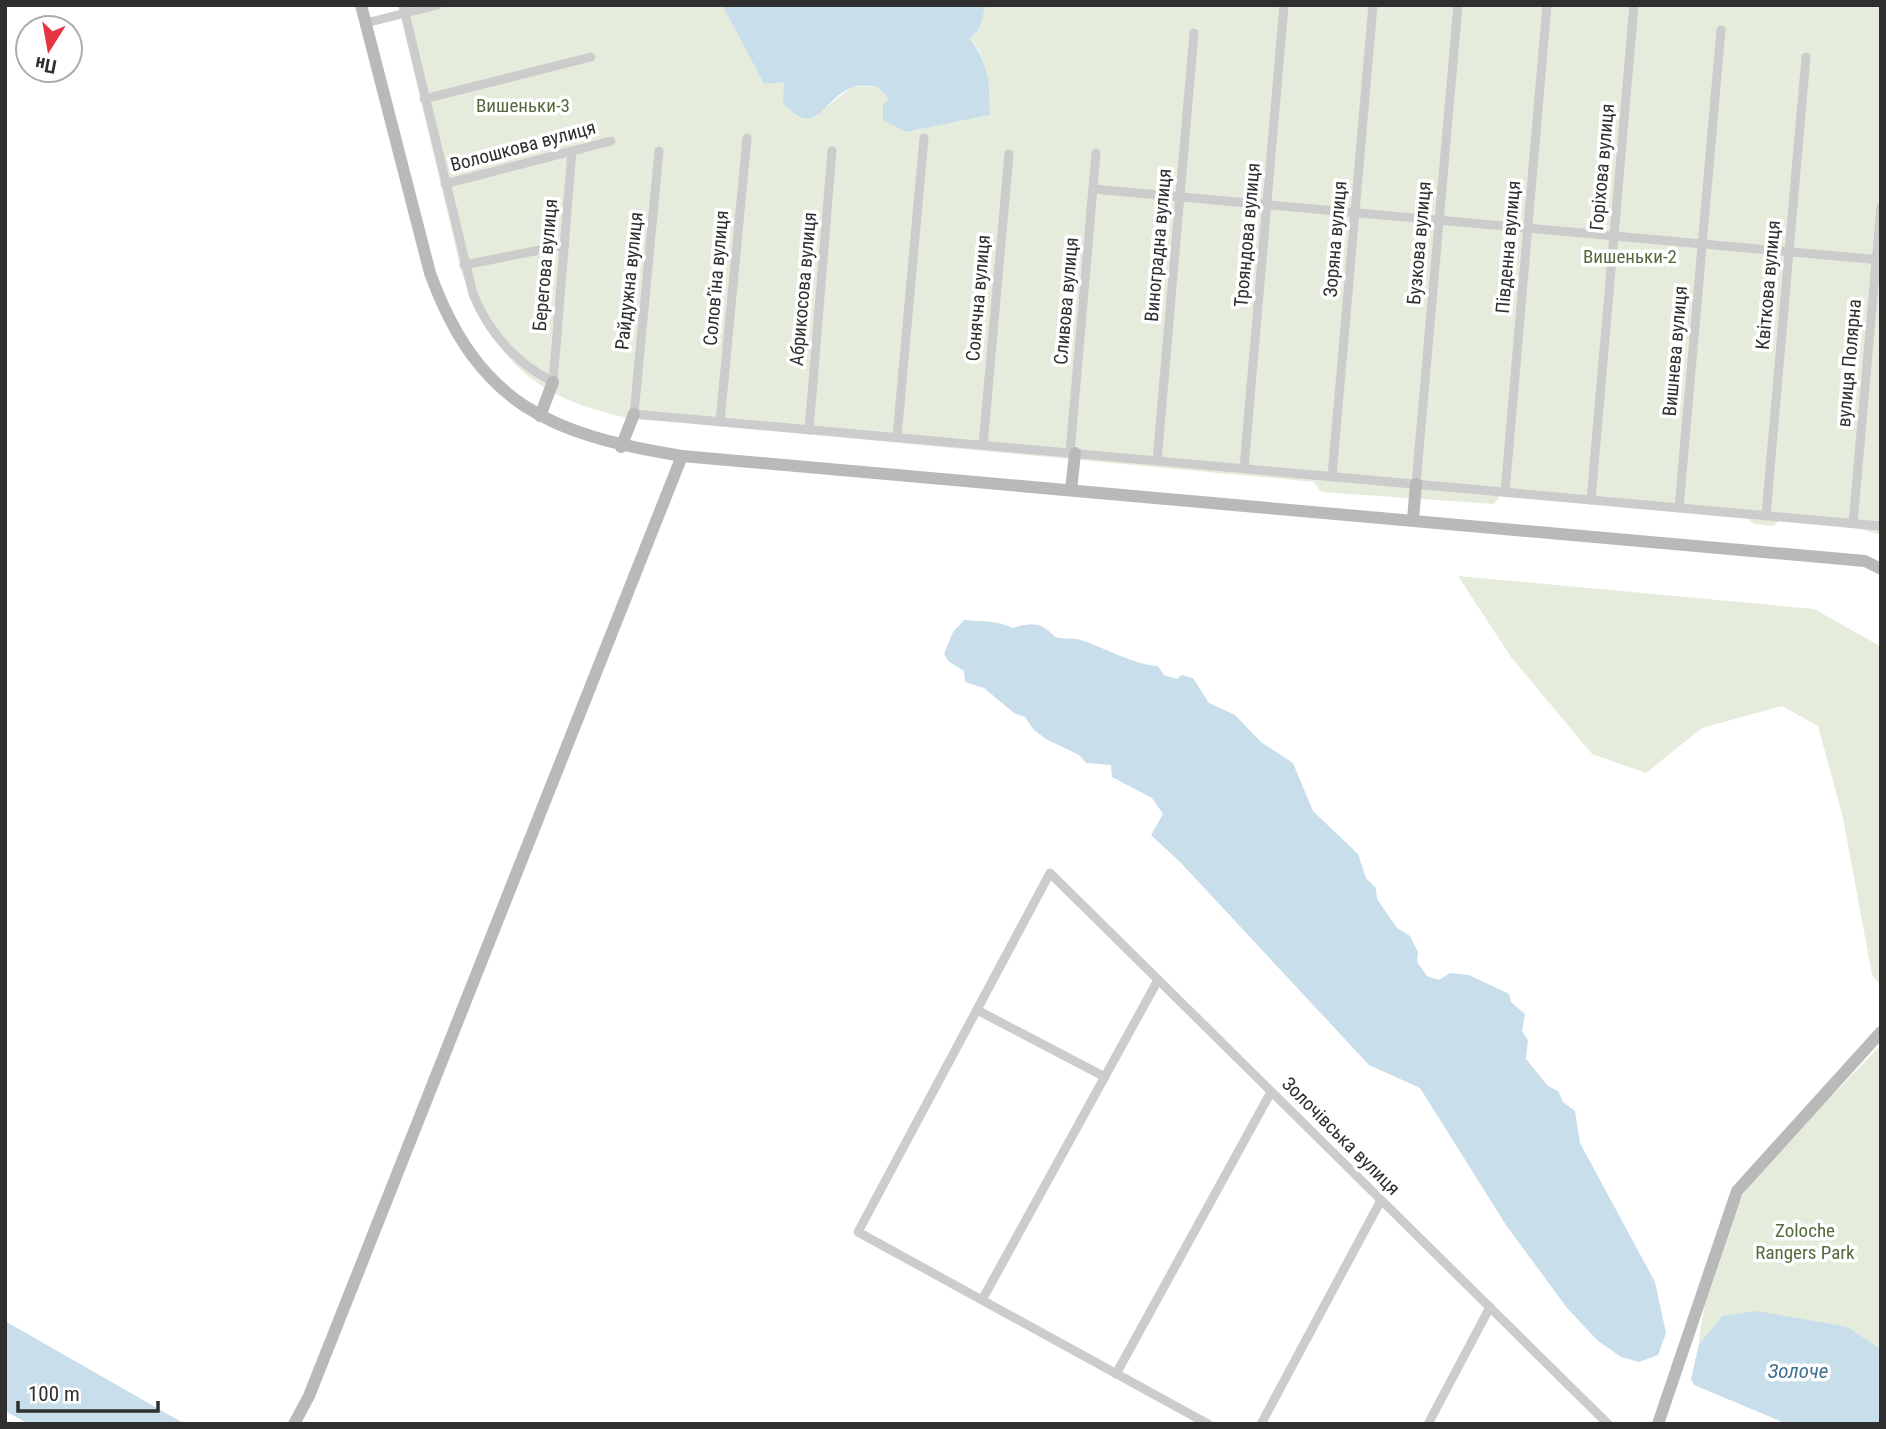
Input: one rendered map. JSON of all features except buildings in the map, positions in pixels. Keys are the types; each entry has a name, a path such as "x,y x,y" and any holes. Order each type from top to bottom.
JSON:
{"street":[{"path":"361,5 430,273 444,314 466,350 498,385 540,416 578,435 621,447 681,456 1865,561 1881,569"},
{"path":"366,23 404,9 437,5"},
{"name":"Трояндова вулиця","path":"1244,468 1284,5"},
{"name":"Зоряна вулиця","path":"1332,476 1373,5"},
{"name":"Бузкова вулиця","path":"1416,484 1458,5"},
{"name":"Південна вулиця","path":"1505,492 1547,5"},
{"name":"Горіхова вулиця","path":"1591,500 1634,5"},
{"path":"404,9 464,265 481,314 503,344 521,362 553,382 540,416"},
{"name":"Вишнева вулиця","path":"1679,508 1721,30"},
{"name":"Виноградна вулиця","path":"1157,461 1194,33"},
{"path":"424,99 590,57"},
{"name":"Квіткова вулиця","path":"1766,515 1806,57"},
{"name":"Соловʼїна вулиця","path":"720,422 747,138"},
{"path":"897,438 924,138"},
{"name":"Волошкова вулиця","path":"445,184 611,141"},
{"name":"Райдужна вулиця","path":"634,414 659,150"},
{"name":"Берегова вулиця","path":"553,382 572,151"},
{"name":"Абрикосова вулиця","path":"809,429 832,151"},
{"name":"Сливова вулиця","path":"1072,453 1096,153"},
{"name":"Сонячна вулиця","path":"983,445 1009,154"},
{"path":"1093,189 1878,260"},
{"name":"вулиця Полярна","path":"1853,523 1881,207"},
{"path":"464,265 565,245"},
{"path":"621,447 634,414 1881,526"},
{"path":"1072,453 1072,490"},
{"path":"294,1424 309,1396 340,1320 681,456"},
{"path":"1413,520 1416,484"},
{"name":"Золочівська вулиця","path":"977,1010 1050,873 1608,1424"},
{"path":"982,1300 1158,980"},
{"path":"1105,1077 977,1010 858,1232 1208,1424"},
{"path":"1658,1424 1737,1191 1881,1032"},
{"path":"1116,1374 1272,1092"},
{"path":"1261,1424 1381,1200"},
{"path":"1428,1424 1490,1307"}],"green space":[{"name":"Вишеньки-2","path":"398,5 722,5 764,84 784,81 784,90 813,118 852,87 876,86 889,99 906,132 990,115 985,65 970,37 986,5 1881,5 1881,535 1859,529 1779,521 1773,526 1755,524 1748,519 1500,496 1494,504 1321,492 1314,482 633,419 571,401 528,376 512,360 484,322 462,274"},
{"path":"1458,576 1814,609 1880,646 1881,985 1872,975 1843,818 1818,726 1782,706 1702,728 1646,773 1592,754 1511,657"},
{"name":"Zoloche Rangers Park","path":"1881,1045 1881,1349 1848,1327 1722,1316 1699,1344 1705,1303 1717,1260 1732,1218 1750,1180"}],"water":[{"path":"722,5 986,5 979,29 970,38 987,74 990,115 906,132 883,120 883,105 889,99 876,86 854,87 843,92 813,117 805,118 795,114 783,103 784,82 764,84"},
{"path":"964,620 995,622 1013,628 1025,625 1041,626 1055,637 1078,639 1130,659 1158,666 1164,675 1177,679 1182,675 1193,678 1209,703 1235,715 1261,742 1293,763 1313,811 1358,854 1366,878 1376,888 1377,899 1397,928 1410,936 1418,952 1417,962 1427,976 1439,980 1450,973 1469,975 1509,994 1511,1002 1525,1014 1522,1031 1528,1040 1526,1059 1548,1086 1558,1091 1563,1102 1575,1111 1580,1143 1655,1282 1666,1333 1658,1355 1639,1362 1621,1357 1597,1340 1567,1308 1506,1225 1420,1088 1369,1065 1181,863 1151,835 1163,814 1152,798 1112,777 1111,765 1086,763 1079,755 1046,739 1034,730 1025,717 1014,713 984,688 965,682 964,671 948,661 944,654 953,632"},
{"name":"Золоче","path":"1757,1311 1848,1327 1881,1349 1881,1424 1787,1424 1694,1385 1691,1379 1699,1344 1722,1316"},
{"path":"5,1321 185,1424 29,1424 5,1411"}],"park label":[{"name":"Вишеньки-3","path":"523,105"}]}
